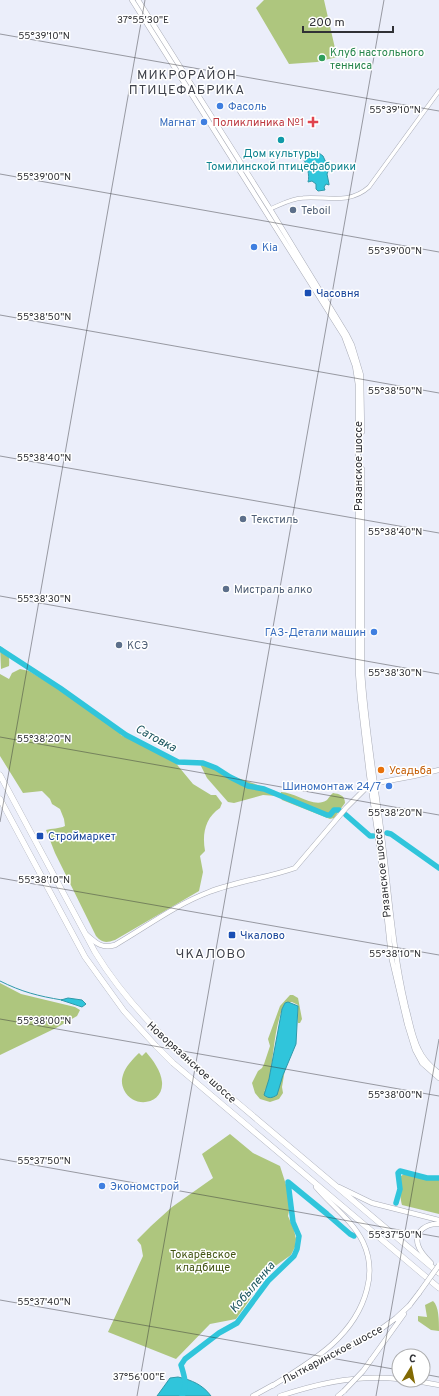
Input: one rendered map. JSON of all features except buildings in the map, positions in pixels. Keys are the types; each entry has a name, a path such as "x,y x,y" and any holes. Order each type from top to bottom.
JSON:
{"highway":[{"name":"Новорязанское шоссе","path":"0,775 83,931 105,968 153,1027 214,1083 439,1273"},
{"name":"Новорязанское шоссе","path":"0,798 85,957 124,1011 173,1063 439,1288"}],"main road":[{"name":"Рязанское шоссе","path":"132,0 341,331 349,347 355,366 358,386 359,442 358,672 362,724 384,852 397,967 402,990 418,1049 426,1061 439,1072"},
{"name":"Рязанское шоссе","path":"138,0 270,209 347,335 352,345 361,375 362,672 372,785 393,968 408,1030 415,1050 422,1063 439,1078"},
{"path":"83,931 97,943 106,947 115,945 186,902 209,892 295,868 346,808 364,790 372,785 439,770"},
{"name":"Лыткаринское шоссе","path":"272,1386 312,1361 338,1339 349,1327 357,1314 369,1284 369,1263 367,1252 361,1238 351,1224 313,1182"},
{"path":"334,1184 372,1203 439,1220"},
{"path":"439,1224 425,1226 420,1233 418,1241 421,1251 439,1273"},
{"name":"Лыткаринское шоссе","path":"338,1396 363,1371 439,1265"},
{"name":"Лыткаринское шоссе","path":"253,1396 304,1371 381,1329 410,1305"},
{"path":"280,1396 297,1390 337,1381 376,1378 391,1379"}],"street":[{"path":"270,209 298,198 347,198 363,193 369,187 439,91"}],"green space":[{"path":"264,0 324,0 337,57 317,62 289,64 256,8"},
{"path":"0,646 7,652 9,659 9,666 1,669"},
{"path":"20,669 29,671 57,688 118,730 121,735 174,761 193,784 211,795 216,795 222,803 220,808 208,822 204,833 205,851 200,856 203,872 199,891 115,940 104,942 96,936 55,853 46,830 65,826 60,809 52,804 50,799 42,791 23,793 0,756 0,674 9,679 12,673"},
{"path":"206,763 232,776 275,791 277,793 276,796 263,795 234,803 228,802 207,778 200,764"},
{"path":"281,792 316,803 327,800 333,793 339,794 344,798 345,803 334,818 330,819 282,800 280,797"},
{"path":"0,983 21,994 75,1007 80,1010 77,1016 56,1028 0,1055"},
{"path":"290,995 298,998 302,1019 300,1023 298,1023 298,1005 292,1002 285,1003 278,1022 268,1086 264,1091 283,1076 285,1069 282,1087 283,1093 279,1099 270,1102 260,1099 255,1093 252,1083 258,1071 264,1064 270,1046 268,1039 280,1006"},
{"path":"146,1052 154,1062 162,1082 158,1095 148,1102 141,1102 134,1100 124,1090 122,1079 124,1072 132,1060 139,1053 142,1056"},
{"name":"Токарёвское кладбище","path":"230,1134 253,1153 280,1166 288,1191 290,1206 288,1216 296,1239 295,1247 291,1255 261,1276 250,1299 236,1319 210,1324 176,1359 108,1332 143,1256 141,1245 137,1240 172,1207 213,1178 202,1154"},
{"path":"404,1174 427,1180 439,1180 439,1214 402,1205 400,1182 401,1176"},
{"path":"433,1301 438,1310 439,1331 431,1330 418,1321 418,1316 427,1317 425,1305"}],"water":[{"path":"319,153 323,156 329,169 327,174 329,185 326,184 324,187 325,190 318,191 316,189 316,184 312,181 308,182 308,171 304,160 308,156"},
{"path":"68,998 82,1000 86,1004 82,1007 61,1000"},
{"path":"288,1002 298,1006 296,1044 283,1075 277,1095 269,1098 264,1095 269,1079 282,1009 285,1003"},
{"path":"178,1377 197,1384 211,1396 157,1396 170,1378"}],"waterway":[{"name":"Сатовка","path":"0,649 60,688 126,735 178,762 203,763 216,768 248,786 264,789 327,815 330,815 334,810 339,810"},
{"name":"Сатовка","path":"346,815 370,836 373,836"},
{"name":"Сатовка","path":"387,833 391,834 439,868"},
{"path":"0,981 30,993 62,1000"},
{"name":"Кобыленка","path":"396,1203 400,1189 398,1173 400,1171 427,1178 439,1178"},
{"name":"Кобыленка","path":"182,1396 185,1384 181,1365 185,1359 219,1333 237,1323 268,1281 294,1256 297,1249 299,1236 293,1222 288,1182 354,1236"}],"place":[{"name":"Клуб настольного тенниса","path":"322,58"},
{"name":"Фасоль","path":"220,106"},
{"name":"Магнат","path":"204,122"},
{"name":"Поликлиника №1","path":"313,122"},
{"name":"Дом культуры Томилинской птицефабрики","path":"281,140"},
{"name":"Teboil","path":"293,210"},
{"name":"Kia","path":"254,247"},
{"name":"Часовня","path":"308,293"},
{"name":"Текстиль","path":"243,519"},
{"name":"Мистраль алко","path":"226,589"},
{"name":"ГАЗ-Детали машин","path":"374,632"},
{"name":"КСЭ","path":"119,645"},
{"name":"Усадьба","path":"381,770"},
{"name":"Шиномонтаж 24/7","path":"389,786"},
{"name":"Строймаркет","path":"40,836"},
{"name":"Чкалово","path":"232,935"},
{"name":"Экономстрой","path":"102,1186"}],"district":[{"name":"МИКРОРАЙОН ПТИЦЕФАБРИКА","path":"187,82"},
{"name":"ЧКАЛОВО","path":"211,953"}]}
